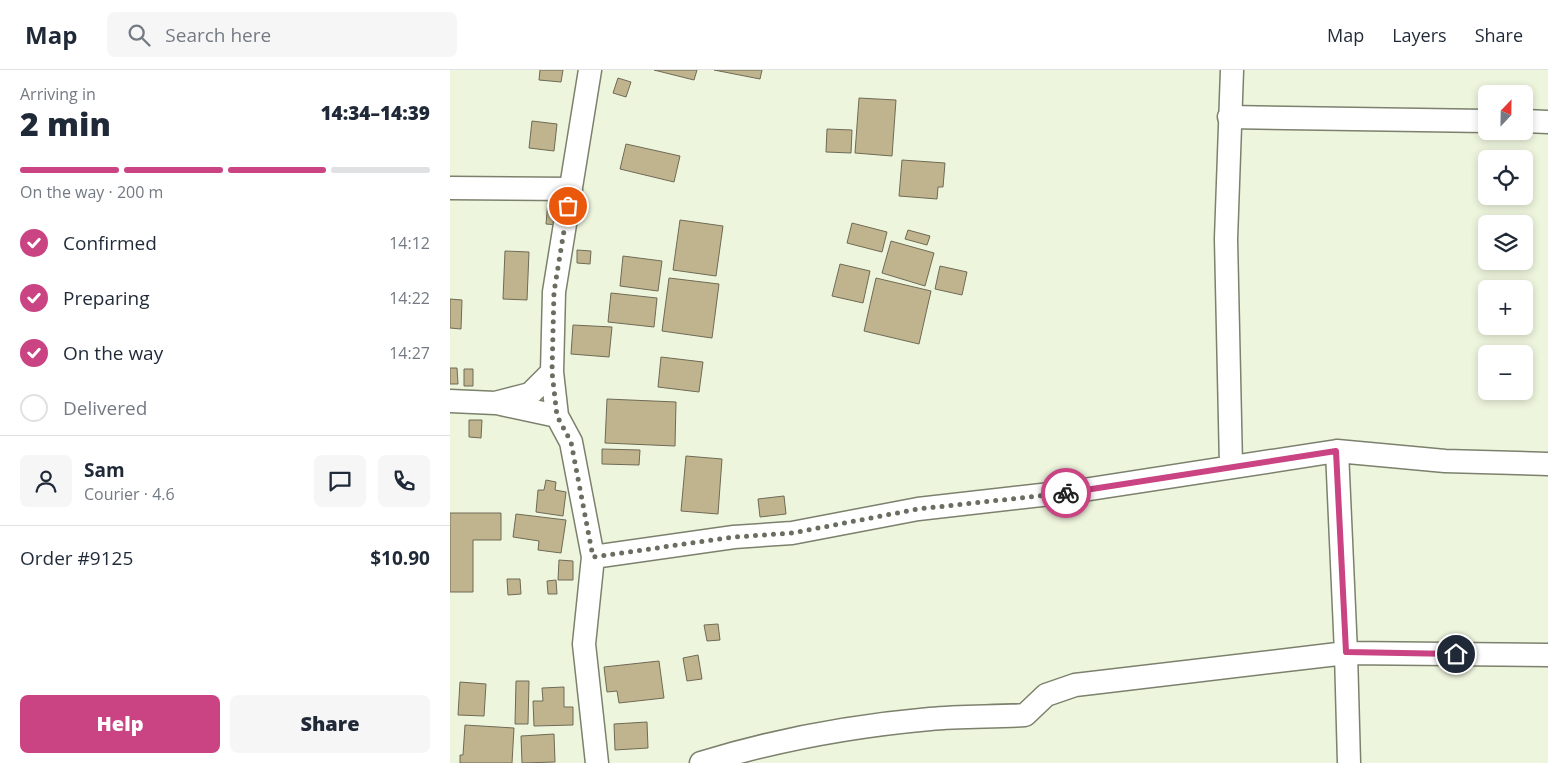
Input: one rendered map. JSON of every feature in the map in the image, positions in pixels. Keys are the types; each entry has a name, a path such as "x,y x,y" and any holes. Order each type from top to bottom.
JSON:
{"street":[{"path":"590,70 554,292 552,372 557,416 571,442 593,557 584,644 597,763"},
{"path":"1231,466 1226,239 1232,70"},
{"path":"1229,117 1478,121"},
{"path":"1533,121 1548,122"},
{"path":"450,188 571,189"},
{"path":"495,403 530,394 552,372"},
{"path":"450,401 495,403 557,416"},
{"path":"1336,451 1346,652 1349,763"},
{"path":"593,557 734,537 792,533 910,510 1068,492 1336,451 1445,461 1548,464"},
{"path":"700,763 776,743 857,727 932,719 1025,715 1046,695 1075,686 1346,652 1548,655"}],"building":[{"path":"540,70 563,70 561,82 539,80"},
{"path":"654,70 697,70 694,80"},
{"path":"714,70 762,70 760,79"},
{"path":"618,78 631,82 626,97 613,93"},
{"path":"859,98 896,100 892,156 855,153"},
{"path":"532,121 557,124 554,151 529,148"},
{"path":"827,129 852,130 851,153 826,152"},
{"path":"626,144 680,156 674,182 620,169"},
{"path":"902,160 945,163 943,187 938,187 937,199 899,196"},
{"path":"548,201 561,203 559,225 546,224"},
{"path":"680,220 723,226 716,276 673,270"},
{"path":"852,223 887,232 882,252 847,243"},
{"path":"908,230 930,236 927,245 905,239"},
{"path":"891,241 934,253 925,286 882,273"},
{"path":"577,250 591,251 590,264 577,263"},
{"path":"505,251 529,252 527,300 503,299"},
{"path":"623,256 662,261 658,291 620,286"},
{"path":"840,264 870,271 863,303 832,296"},
{"path":"940,266 967,272 962,295 935,289"},
{"path":"669,278 719,284 712,338 662,331"},
{"path":"876,278 931,291 919,344 864,331"},
{"path":"611,293 657,298 654,327 608,322"},
{"path":"450,299 462,300 461,329 450,328"},
{"path":"573,325 612,327 609,357 571,354"},
{"path":"661,357 703,362 699,392 658,387"},
{"path":"450,368 457,368 458,384 450,384"},
{"path":"464,369 473,369 473,386 464,386"},
{"path":"607,399 676,402 675,446 605,443"},
{"path":"469,420 482,420 481,438 469,437"},
{"path":"602,449 640,450 639,465 602,464"},
{"path":"686,456 722,459 718,514 681,511"},
{"path":"546,480 556,482 555,490 566,492 563,516 536,512 538,490 544,490"},
{"path":"784,496 786,514 760,517 758,499"},
{"path":"450,513 501,513 501,540 473,540 473,592 450,592"},
{"path":"516,514 566,520 561,553 538,550 539,541 513,537"},
{"path":"559,560 573,561 573,580 558,580"},
{"path":"507,579 520,579 521,594 508,595"},
{"path":"556,580 557,594 548,594 547,581"},
{"path":"718,624 720,640 707,641 704,625"},
{"path":"698,655 702,679 687,681 683,658"},
{"path":"659,661 664,698 619,703 617,691 607,692 604,667"},
{"path":"516,681 529,681 528,724 515,724"},
{"path":"460,682 486,684 484,716 458,715"},
{"path":"564,687 564,707 573,707 573,725 534,726 533,701 543,701 542,688"},
{"path":"647,722 648,748 615,750 614,724"},
{"path":"465,725 514,728 512,763 460,763 460,755 463,755"},
{"path":"554,734 555,762 522,763 521,736"}],"way so far":[{"path":"568,206 554,292 552,372 557,416 571,442 593,557 734,537 792,533 895,512 1066,493"}],"route":[{"path":"1066,493 1336,451 1346,652 1456,654"}]}
